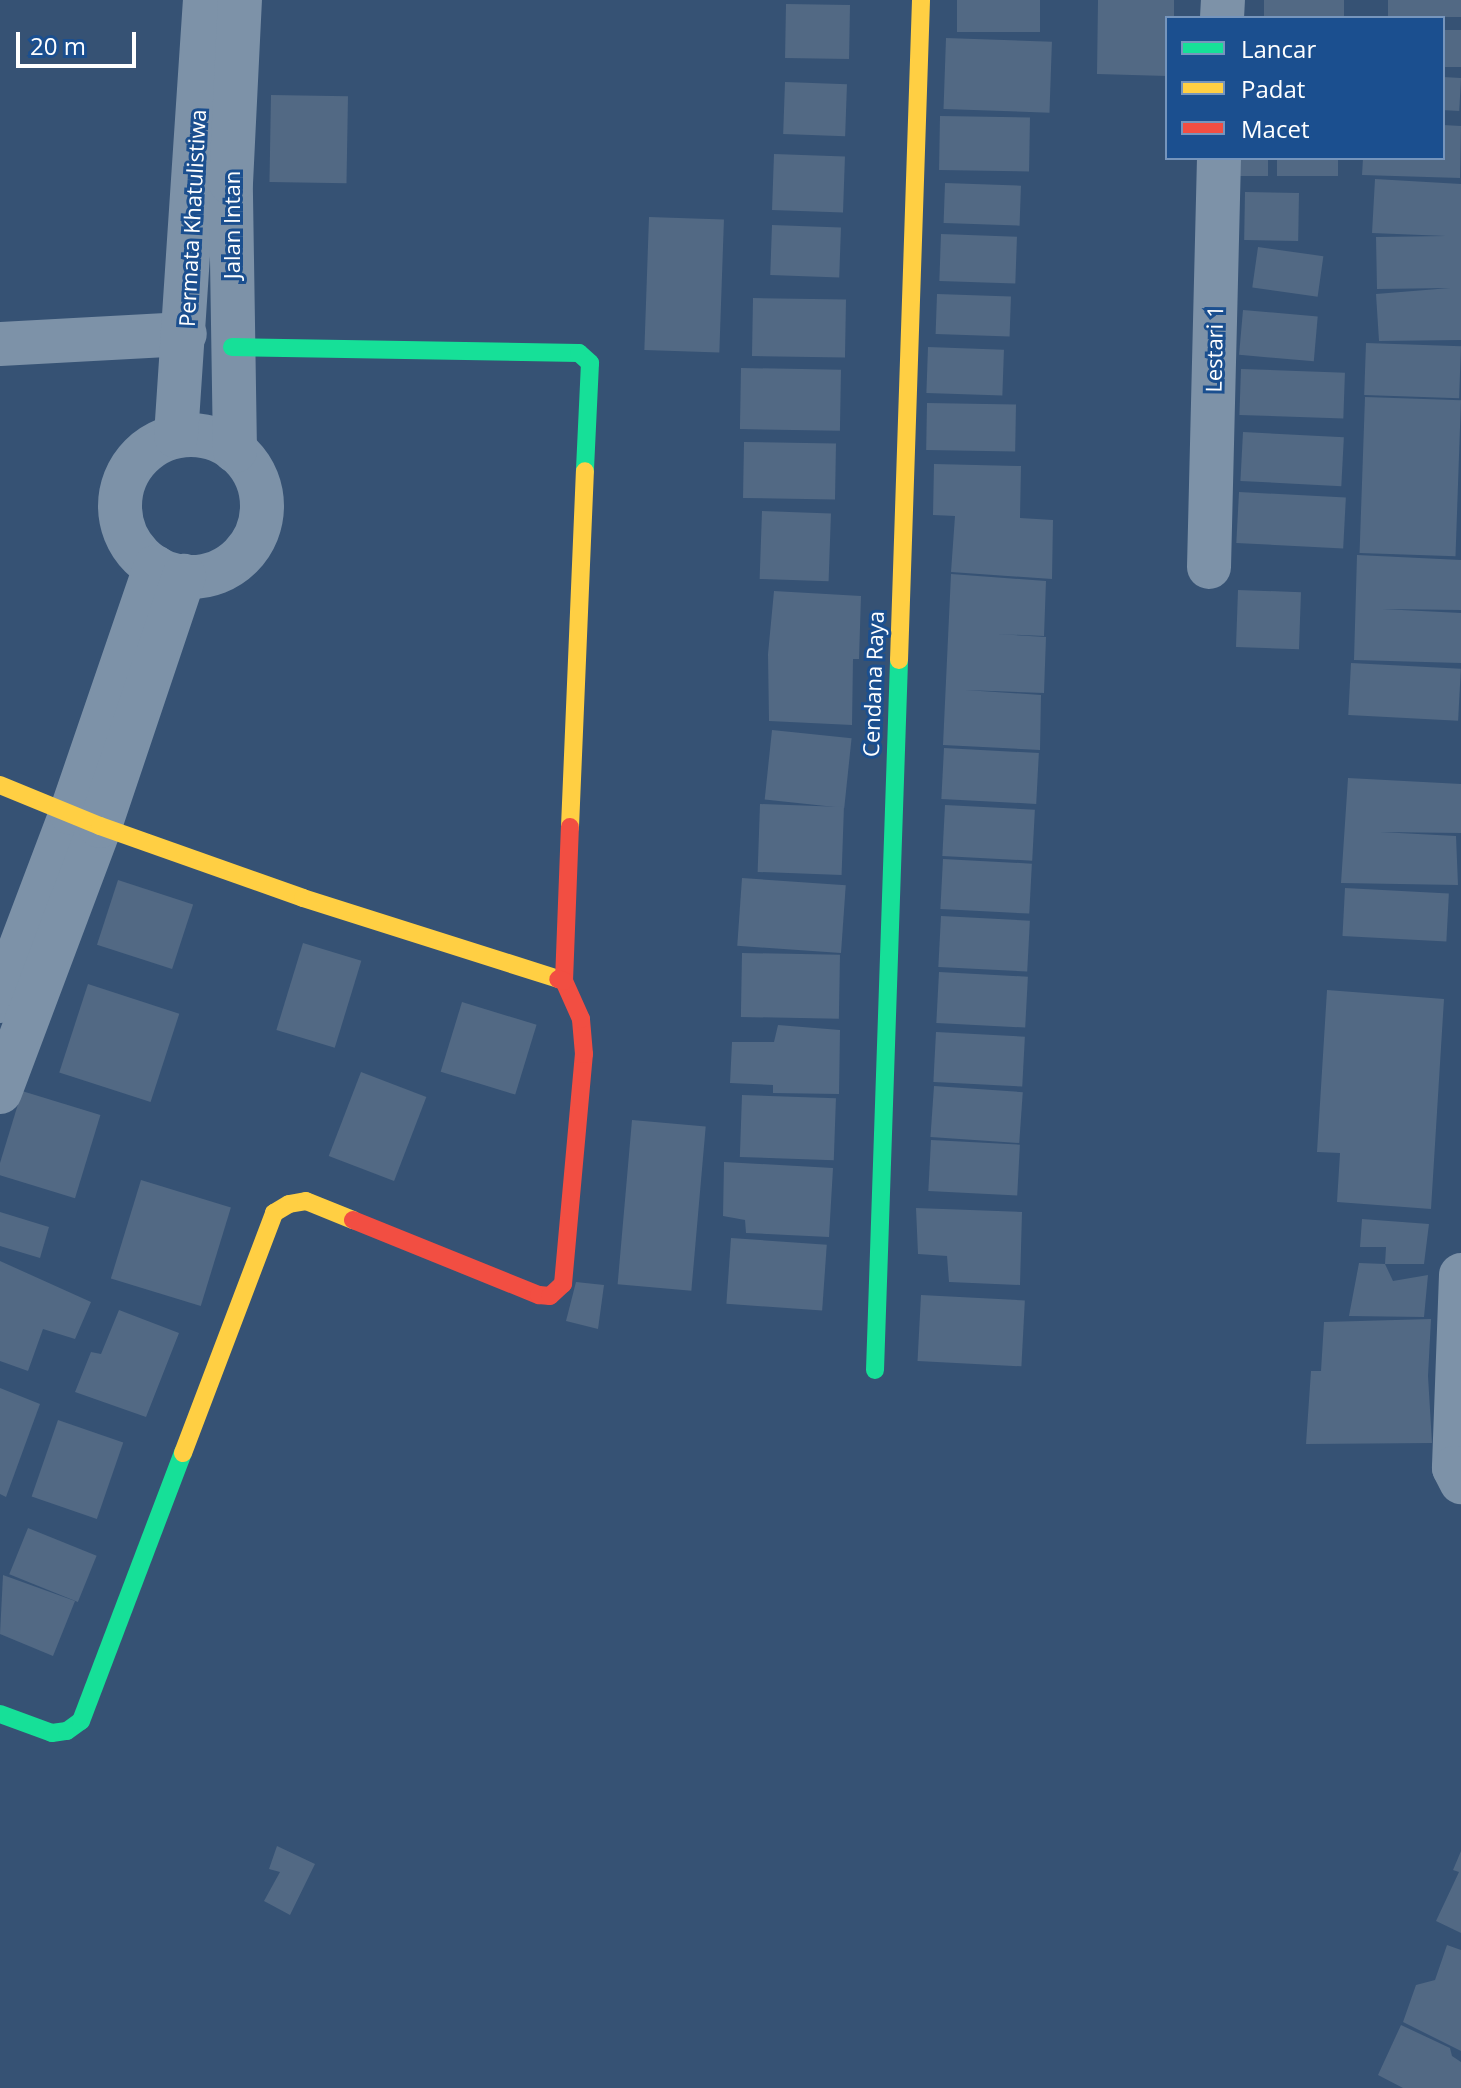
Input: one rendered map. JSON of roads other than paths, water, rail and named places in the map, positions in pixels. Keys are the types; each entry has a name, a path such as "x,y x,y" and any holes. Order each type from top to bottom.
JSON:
{"street":[{"name":"Permata Khatulistiwa","path":"176,436 205,0"},
{"name":"Jalan Intan","path":"235,451 231,183 240,0"},
{"name":"Cendana Raya","path":"875,1370 921,0"},
{"name":"Lestari 1","path":"1209,554 1219,160"},
{"path":"0,344 185,334"},
{"path":"0,1714 52,1733 67,1731 81,1721 274,1213 289,1204 306,1201 539,1295 550,1296 563,1284 584,1054 581,1019 564,981 590,363 579,353 566,351 232,347"},
{"path":"201,435 224,443 244,458 257,479 262,502 260,527 249,549 232,566 209,576 169,572 129,543 121,522 120,499 126,477 138,458 155,443 176,436 201,435"},
{"path":"0,1092 86,819 169,572"},
{"path":"0,785 317,903 564,981"},
{"path":"0,1001 86,819"},
{"path":"1461,1275 1454,1468 1461,1482"}]}
